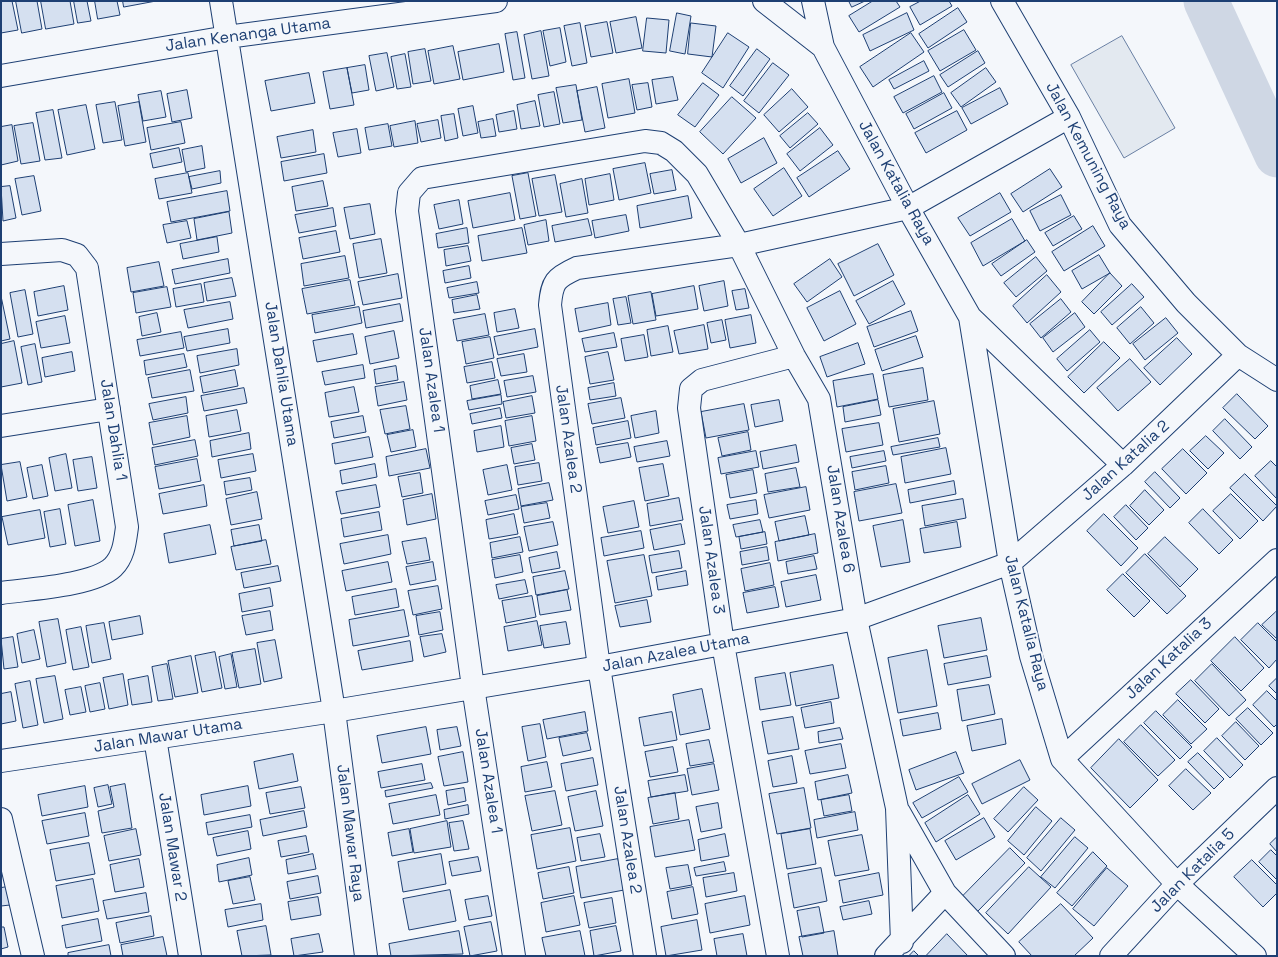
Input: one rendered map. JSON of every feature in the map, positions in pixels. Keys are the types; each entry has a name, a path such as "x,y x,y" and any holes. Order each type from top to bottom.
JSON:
{"street":[{"name":"Jalan Dahlia Utama","path":"221,1 334,711"},
{"name":"Jalan Kenanga Utama","path":"1,76 227,37 496,1"},
{"name":"Jalan Katalia Raya","path":"764,1 823,47"},
{"name":"Jalan Katalia Raya","path":"813,1 823,47 908,208 970,318 1123,465"},
{"name":"Jalan Kemuning Raya","path":"1002,1 1069,117 1120,225 1186,303 1238,355 1277,380"},
{"name":"Jalan Azalea 2","path":"645,956 599,667 550,305 551,288 560,276 577,268 739,245 908,208 1069,117"},
{"name":"Jalan Azalea 1","path":"514,956 473,687 407,211 409,193 422,178 645,141 661,142 674,151 697,174 739,245"},
{"name":"Jalan Azalea 6","path":"739,245 794,356 812,385 823,418 856,619 897,808 894,949"},
{"name":"Jalan Dahlia 1","path":"1,254 62,250 77,255 88,268 127,528 124,550 113,567 93,579 1,593"},
{"name":"Jalan Katalia Raya","path":"970,318 1010,563 1031,656 1062,759 1177,884 1256,956"},
{"name":"Jalan Katalia 2","path":"1010,563 1123,465 1238,355"},
{"name":"Jalan Azalea 3","path":"778,956 723,644 689,408 691,389 702,380 794,356"},
{"path":"1,426 109,408"},
{"name":"Jalan Katalia 3","path":"1062,759 1277,560"},
{"name":"Jalan Azalea Utama","path":"334,711 599,667 856,619 1010,563"},
{"name":"Jalan Mawar Utama","path":"1,761 334,711"},
{"name":"Jalan Mawar Raya","path":"334,711 366,956"},
{"name":"Jalan Mawar 2","path":"155,738 190,956"},
{"name":"Jalan Katalia 5","path":"1111,956 1177,884 1277,788"},
{"name":"Jalan Azalea 6","path":"897,808 945,893 1004,956"},
{"path":"1,819 32,956"},
{"path":"894,949 945,893"}],"shaded area":[{"path":"1122,36 1175,128 1124,158 1071,65"}],"building":[{"path":"1,1 12,1 18,30 1,33"},
{"path":"16,1 37,1 42,29 22,33"},
{"path":"41,1 70,1 74,24 46,29"},
{"path":"74,1 87,1 91,21 78,23"},
{"path":"95,1 117,1 120,15 98,19"},
{"path":"123,1 156,1 124,7"},
{"path":"849,1 865,1 852,7"},
{"path":"873,1 896,1 900,7 859,32 849,16"},
{"path":"921,1 949,1 952,6 920,25 910,7"},
{"path":"958,8 967,22 928,48 919,34"},
{"path":"677,13 691,16 685,54 670,51"},
{"path":"907,13 914,30 870,51 863,35"},
{"path":"636,17 642,48 616,53 610,22"},
{"path":"647,18 669,20 666,53 643,51"},
{"path":"607,22 613,53 591,57 585,26"},
{"path":"580,23 587,63 572,66 564,26"},
{"path":"691,23 716,26 712,57 688,54"},
{"path":"560,28 566,62 550,66 543,31"},
{"path":"964,30 976,50 940,71 928,51"},
{"path":"541,31 549,76 532,79 524,35"},
{"path":"517,32 525,78 513,80 505,34"},
{"path":"728,33 749,47 723,88 702,73"},
{"path":"911,33 924,52 873,87 860,67"},
{"path":"499,44 504,72 463,80 458,52"},
{"path":"453,46 460,79 434,84 428,51"},
{"path":"425,49 431,81 413,84 408,52"},
{"path":"757,49 770,59 743,96 730,86"},
{"path":"978,51 985,63 948,87 940,75"},
{"path":"387,53 394,87 376,91 369,56"},
{"path":"405,54 411,87 397,89 391,57"},
{"path":"924,61 929,71 894,89 889,80"},
{"path":"773,63 789,75 759,113 744,101"},
{"path":"365,65 369,90 352,93 347,68"},
{"path":"347,68 354,105 330,109 323,72"},
{"path":"986,68 996,82 961,107 951,93"},
{"path":"309,73 315,103 271,111 265,81"},
{"path":"934,76 942,92 903,113 894,97"},
{"path":"673,77 678,100 656,104 652,80"},
{"path":"629,79 635,113 608,118 602,84"},
{"path":"648,83 652,107 637,110 632,85"},
{"path":"703,83 719,95 695,127 678,115"},
{"path":"576,85 582,120 563,123 556,88"},
{"path":"597,87 605,128 585,132 577,91"},
{"path":"1000,88 1008,104 971,124 962,108"},
{"path":"792,89 808,107 779,132 764,115"},
{"path":"187,90 192,118 172,122 167,94"},
{"path":"161,91 166,117 143,121 138,95"},
{"path":"554,92 560,124 544,127 538,95"},
{"path":"944,93 952,108 914,129 906,114"},
{"path":"732,97 756,118 723,154 700,132"},
{"path":"535,101 540,126 521,129 517,105"},
{"path":"115,102 122,140 103,143 96,105"},
{"path":"139,102 146,142 125,146 118,106"},
{"path":"86,105 95,149 67,155 58,110"},
{"path":"473,106 478,133 463,136 458,109"},
{"path":"53,110 62,158 45,160 36,113"},
{"path":"514,111 517,129 499,132 496,115"},
{"path":"957,111 967,130 926,153 915,133"},
{"path":"808,113 818,124 790,148 780,136"},
{"path":"454,114 458,138 445,141 441,116"},
{"path":"493,119 496,136 481,138 478,122"},
{"path":"438,120 441,138 421,142 417,124"},
{"path":"415,121 418,143 394,147 390,126"},
{"path":"181,122 185,143 151,150 147,128"},
{"path":"33,123 40,161 21,164 14,126"},
{"path":"388,124 392,146 369,150 365,128"},
{"path":"12,125 18,161 1,165 1,127"},
{"path":"820,128 833,145 800,171 787,154"},
{"path":"357,129 361,153 338,157 333,133"},
{"path":"313,130 316,152 281,158 277,137"},
{"path":"764,138 777,163 741,183 728,159"},
{"path":"202,146 205,168 186,172 182,150"},
{"path":"179,148 182,162 153,168 150,154"},
{"path":"838,151 850,169 809,197 797,178"},
{"path":"324,154 327,173 284,181 281,162"},
{"path":"645,163 651,193 619,200 613,169"},
{"path":"784,168 802,196 773,216 754,189"},
{"path":"1050,169 1062,187 1023,212 1011,194"},
{"path":"672,170 676,190 654,194 650,174"},
{"path":"220,171 221,183 192,189 189,177"},
{"path":"188,173 192,193 159,199 155,179"},
{"path":"528,173 536,216 520,219 512,176"},
{"path":"610,174 614,200 589,205 585,179"},
{"path":"555,175 562,212 539,216 532,179"},
{"path":"34,176 41,211 22,215 15,179"},
{"path":"582,179 588,213 566,217 560,184"},
{"path":"323,181 328,206 296,211 292,187"},
{"path":"10,186 16,218 3,221 1,187"},
{"path":"227,191 230,211 171,222 167,202"},
{"path":"510,193 515,220 473,228 468,201"},
{"path":"1000,193 1011,212 970,236 958,218"},
{"path":"1061,195 1071,215 1040,231 1030,211"},
{"path":"688,196 692,218 640,228 637,206"},
{"path":"459,200 463,224 439,229 434,205"},
{"path":"370,204 375,234 350,239 344,208"},
{"path":"333,208 336,226 299,233 295,215"},
{"path":"229,212 232,233 197,240 194,219"},
{"path":"626,215 629,231 595,238 592,221"},
{"path":"1074,216 1082,229 1053,246 1045,233"},
{"path":"588,219 592,235 555,242 552,226"},
{"path":"1012,219 1025,241 983,266 971,243"},
{"path":"546,220 549,241 528,245 524,225"},
{"path":"187,221 191,238 167,243 163,225"},
{"path":"1093,226 1105,246 1064,271 1052,252"},
{"path":"467,228 469,243 438,248 436,234"},
{"path":"522,228 527,253 482,261 478,236"},
{"path":"336,231 340,252 303,259 299,238"},
{"path":"217,237 219,252 183,259 180,244"},
{"path":"381,239 387,273 359,278 353,244"},
{"path":"1027,240 1035,252 1001,276 992,264"},
{"path":"878,244 894,275 854,296 838,264"},
{"path":"468,246 471,261 446,266 444,250"},
{"path":"1099,255 1110,273 1082,289 1072,271"},
{"path":"345,256 349,278 304,286 301,264"},
{"path":"1036,257 1047,271 1016,297 1004,283"},
{"path":"228,259 230,273 175,284 172,270"},
{"path":"830,259 842,277 807,302 794,284"},
{"path":"159,262 164,286 131,292 127,268"},
{"path":"469,266 471,278 445,283 443,271"},
{"path":"1110,273 1122,286 1094,314 1082,302"},
{"path":"398,274 402,298 363,305 358,282"},
{"path":"1047,275 1061,292 1027,323 1013,306"},
{"path":"232,278 236,296 207,301 204,283"},
{"path":"350,280 355,305 307,314 302,289"},
{"path":"724,281 728,306 704,311 699,286"},
{"path":"893,281 905,304 869,324 856,301"},
{"path":"477,282 479,293 449,298 447,288"},
{"path":"201,284 204,302 176,307 173,289"},
{"path":"1132,284 1144,297 1112,325 1101,312"},
{"path":"64,286 68,310 38,316 34,292"},
{"path":"694,286 698,309 656,316 652,294"},
{"path":"167,287 171,307 136,313 133,293"},
{"path":"745,289 749,308 736,310 732,291"},
{"path":"25,290 33,334 18,337 10,293"},
{"path":"840,291 856,324 824,341 807,308"},
{"path":"651,292 656,320 633,324 628,296"},
{"path":"477,295 480,309 454,313 452,300"},
{"path":"1,296 10,339 1,341"},
{"path":"626,297 631,323 618,325 613,299"},
{"path":"1061,299 1071,312 1041,338 1030,324"},
{"path":"230,302 233,319 188,328 184,310"},
{"path":"608,303 611,325 579,332 575,309"},
{"path":"400,304 403,321 366,328 363,311"},
{"path":"359,307 362,323 315,333 312,315"},
{"path":"1141,307 1154,323 1130,344 1117,328"},
{"path":"515,309 519,328 497,332 494,313"},
{"path":"911,311 918,331 874,347 867,327"},
{"path":"157,313 161,332 142,336 139,317"},
{"path":"1075,313 1085,327 1053,352 1043,338"},
{"path":"485,314 489,335 457,341 453,320"},
{"path":"751,315 756,343 730,348 725,320"},
{"path":"65,316 70,343 41,348 36,322"},
{"path":"1166,318 1178,333 1145,360 1133,344"},
{"path":"722,320 726,340 711,343 707,323"},
{"path":"704,325 708,349 679,354 674,331"},
{"path":"668,326 673,352 651,356 647,330"},
{"path":"228,329 230,343 187,351 184,337"},
{"path":"535,329 538,347 498,355 494,337"},
{"path":"1090,330 1100,342 1067,371 1057,359"},
{"path":"394,331 399,358 370,364 365,337"},
{"path":"181,332 184,348 140,356 137,340"},
{"path":"614,333 617,347 585,352 582,339"},
{"path":"353,334 357,354 317,362 313,341"},
{"path":"644,335 648,357 625,361 621,339"},
{"path":"916,336 923,357 882,371 875,350"},
{"path":"490,337 494,358 466,364 462,342"},
{"path":"1177,338 1192,354 1160,385 1144,368"},
{"path":"14,341 22,383 1,387 1,344"},
{"path":"1104,342 1120,358 1084,393 1068,377"},
{"path":"858,343 865,364 827,377 820,357"},
{"path":"35,344 42,382 28,385 21,347"},
{"path":"237,349 239,365 200,373 197,356"},
{"path":"72,352 75,371 45,377 42,358"},
{"path":"608,352 614,380 590,384 585,357"},
{"path":"184,354 187,367 146,375 144,361"},
{"path":"524,354 527,372 501,376 497,359"},
{"path":"1130,359 1151,382 1118,411 1097,388"},
{"path":"492,362 495,378 467,383 464,367"},
{"path":"363,365 365,378 325,385 322,372"},
{"path":"396,366 398,380 376,384 374,370"},
{"path":"923,368 928,400 889,407 883,375"},
{"path":"190,370 194,391 152,398 148,378"},
{"path":"235,370 238,386 203,393 200,377"},
{"path":"873,374 878,399 837,407 833,381"},
{"path":"533,376 536,392 507,397 504,381"},
{"path":"498,380 501,394 472,399 470,386"},
{"path":"404,382 407,400 378,406 375,387"},
{"path":"614,383 616,396 590,400 588,388"},
{"path":"354,387 359,412 329,417 325,393"},
{"path":"244,388 247,403 204,411 201,396"},
{"path":"1237,394 1268,426 1255,439 1223,408"},
{"path":"501,395 502,404 469,410 467,401"},
{"path":"532,396 535,413 506,418 503,402"},
{"path":"186,397 188,413 153,420 149,404"},
{"path":"621,398 625,418 592,424 588,404"},
{"path":"779,400 783,421 755,427 751,405"},
{"path":"878,400 881,415 845,422 843,407"},
{"path":"934,401 940,434 899,442 893,409"},
{"path":"744,404 749,430 706,438 701,412"},
{"path":"406,406 410,429 385,434 380,410"},
{"path":"500,408 502,418 472,424 470,414"},
{"path":"237,410 241,431 209,437 206,416"},
{"path":"656,411 659,433 635,438 631,416"},
{"path":"187,416 190,437 153,445 149,423"},
{"path":"363,416 366,432 334,438 331,422"},
{"path":"532,416 536,441 509,446 505,421"},
{"path":"1225,419 1252,447 1240,459 1213,431"},
{"path":"628,421 631,438 596,445 593,428"},
{"path":"879,423 883,445 846,452 842,429"},
{"path":"501,426 504,447 477,452 474,431"},
{"path":"413,430 416,447 391,452 387,435"},
{"path":"748,432 751,450 722,456 718,438"},
{"path":"249,433 251,449 212,457 210,441"},
{"path":"1206,436 1224,453 1208,469 1190,451"},
{"path":"369,437 373,457 335,464 332,444"},
{"path":"938,438 940,447 893,455 891,447"},
{"path":"195,440 198,456 155,465 152,448"},
{"path":"667,441 670,456 637,462 634,447"},
{"path":"628,443 631,457 600,463 597,448"},
{"path":"532,444 535,460 514,464 511,448"},
{"path":"796,445 799,462 763,469 760,452"},
{"path":"946,448 951,474 905,483 901,457"},
{"path":"426,449 430,468 389,476 386,457"},
{"path":"1183,449 1207,473 1186,494 1162,469"},
{"path":"756,451 759,467 721,474 718,458"},
{"path":"884,451 886,461 852,468 850,457"},
{"path":"66,454 72,488 55,491 49,458"},
{"path":"253,454 256,471 221,478 218,460"},
{"path":"92,457 97,488 78,491 73,460"},
{"path":"197,459 201,481 159,489 155,467"},
{"path":"1271,461 1277,467 1277,499 1255,476"},
{"path":"20,462 27,497 7,501 1,465"},
{"path":"539,463 542,481 518,485 515,467"},
{"path":"375,464 377,477 342,484 340,471"},
{"path":"663,464 669,496 645,501 639,468"},
{"path":"42,465 48,496 33,499 27,468"},
{"path":"507,465 512,490 488,495 483,470"},
{"path":"886,466 889,483 855,490 852,472"},
{"path":"796,468 800,487 768,492 765,474"},
{"path":"753,470 757,493 730,498 726,475"},
{"path":"1155,472 1180,498 1170,508 1145,482"},
{"path":"420,473 423,493 402,497 398,477"},
{"path":"1245,474 1277,506 1263,521 1230,488"},
{"path":"250,478 252,490 226,495 224,482"},
{"path":"954,481 956,494 910,503 908,490"},
{"path":"549,483 553,500 521,506 518,489"},
{"path":"896,484 902,513 859,521 854,492"},
{"path":"204,485 207,506 163,514 159,494"},
{"path":"376,485 380,507 341,514 336,492"},
{"path":"806,487 810,510 769,518 764,495"},
{"path":"1145,490 1164,510 1149,525 1130,506"},
{"path":"257,492 262,519 231,525 226,499"},
{"path":"432,494 436,519 407,525 403,500"},
{"path":"1231,494 1258,521 1240,539 1213,511"},
{"path":"516,495 519,509 488,515 485,501"},
{"path":"679,498 683,520 650,526 647,504"},
{"path":"963,499 966,518 925,526 922,506"},
{"path":"93,500 100,541 75,546 68,505"},
{"path":"756,500 758,514 730,519 727,505"},
{"path":"634,501 639,527 608,533 603,507"},
{"path":"547,503 550,518 524,523 521,507"},
{"path":"1126,505 1148,528 1136,540 1114,517"},
{"path":"60,509 66,544 50,547 44,512"},
{"path":"1203,509 1233,540 1219,554 1189,523"},
{"path":"40,510 45,538 8,545 2,517"},
{"path":"379,512 382,530 344,537 341,519"},
{"path":"514,514 518,534 489,539 486,520"},
{"path":"1104,514 1138,548 1121,566 1087,531"},
{"path":"805,516 809,535 779,541 775,522"},
{"path":"760,520 763,532 736,537 733,525"},
{"path":"903,520 910,562 881,567 873,526"},
{"path":"553,522 558,545 529,551 524,527"},
{"path":"957,522 961,547 924,553 920,529"},
{"path":"681,524 685,544 654,550 650,530"},
{"path":"210,525 216,554 169,563 164,534"},
{"path":"259,525 262,541 234,546 231,530"},
{"path":"641,531 644,548 604,556 601,538"},
{"path":"765,532 767,544 741,549 739,537"},
{"path":"815,534 818,553 778,561 775,542"},
{"path":"388,535 391,554 344,564 340,544"},
{"path":"520,537 523,552 492,558 490,543"},
{"path":"1165,537 1198,569 1180,587 1148,554"},
{"path":"426,538 430,560 407,564 402,542"},
{"path":"266,540 271,564 236,570 231,547"},
{"path":"767,547 769,560 742,565 740,552"},
{"path":"679,551 682,568 652,573 649,556"},
{"path":"557,552 560,568 532,573 529,558"},
{"path":"1145,554 1186,596 1167,614 1126,573"},
{"path":"520,555 523,572 495,578 492,560"},
{"path":"644,555 652,596 615,603 607,561"},
{"path":"814,556 817,569 788,574 786,562"},
{"path":"388,562 392,582 346,591 342,571"},
{"path":"433,562 436,580 410,585 406,567"},
{"path":"770,563 774,585 745,591 741,569"},
{"path":"278,566 281,581 244,588 241,573"},
{"path":"565,571 569,589 536,595 533,577"},
{"path":"686,571 688,585 658,590 656,577"},
{"path":"1123,574 1150,601 1134,617 1107,590"},
{"path":"816,575 821,600 786,607 781,582"},
{"path":"525,580 528,593 499,599 496,585"},
{"path":"438,586 442,609 413,615 408,591"},
{"path":"775,587 779,607 747,613 743,593"},
{"path":"270,588 273,606 242,612 239,594"},
{"path":"396,589 399,607 355,615 352,597"},
{"path":"567,590 571,610 540,615 537,596"},
{"path":"532,596 536,617 506,623 502,601"},
{"path":"647,600 651,622 620,627 615,606"},
{"path":"404,610 409,636 353,646 349,620"},
{"path":"270,611 273,630 246,635 242,616"},
{"path":"440,612 443,630 419,635 416,616"},
{"path":"1277,613 1277,639 1262,625"},
{"path":"140,616 143,634 112,640 109,622"},
{"path":"981,618 987,650 944,658 938,626"},
{"path":"58,619 66,663 47,667 39,622"},
{"path":"537,621 542,645 508,651 504,627"},
{"path":"566,622 570,644 544,648 540,626"},
{"path":"104,623 111,659 92,663 86,626"},
{"path":"1258,623 1277,642 1277,659 1269,668 1241,640"},
{"path":"81,627 89,667 73,670 66,630"},
{"path":"34,630 40,659 22,663 17,634"},
{"path":"442,634 446,652 424,657 420,637"},
{"path":"13,637 18,667 4,669 1,639"},
{"path":"1235,637 1264,668 1241,691 1211,661"},
{"path":"275,640 282,678 264,682 257,643"},
{"path":"410,641 413,661 362,670 358,651"},
{"path":"255,649 261,684 239,688 232,653"},
{"path":"927,650 937,706 898,713 888,658"},
{"path":"215,652 222,688 202,692 195,656"},
{"path":"231,654 237,687 225,689 219,657"},
{"path":"191,656 198,693 175,697 168,661"},
{"path":"987,656 991,677 948,685 944,664"},
{"path":"167,664 173,699 158,701 152,667"},
{"path":"1212,664 1246,700 1229,716 1195,681"},
{"path":"833,665 839,698 796,706 790,673"},
{"path":"785,673 791,705 760,710 755,678"},
{"path":"123,674 128,705 109,709 103,678"},
{"path":"55,676 63,719 44,723 36,679"},
{"path":"148,676 152,702 132,705 128,680"},
{"path":"1277,678 1277,694 1269,686"},
{"path":"1191,680 1219,709 1205,723 1176,694"},
{"path":"30,681 38,725 23,728 15,684"},
{"path":"100,683 105,709 90,712 85,686"},
{"path":"989,685 995,714 962,721 957,690"},
{"path":"81,687 86,712 70,715 65,690"},
{"path":"702,689 710,729 680,735 673,695"},
{"path":"1267,691 1277,701 1277,724 1274,727 1253,705"},
{"path":"11,692 16,721 1,724 1,694"},
{"path":"1178,700 1207,729 1191,744 1163,715"},
{"path":"831,702 834,723 805,728 801,708"},
{"path":"1248,708 1273,733 1261,745 1236,719"},
{"path":"1156,711 1192,747 1180,759 1144,723"},
{"path":"585,712 588,731 547,739 543,720"},
{"path":"672,712 677,740 644,746 639,718"},
{"path":"938,713 941,729 903,736 900,720"},
{"path":"793,717 799,749 768,754 762,722"},
{"path":"1002,719 1006,744 972,751 967,726"},
{"path":"1236,722 1259,746 1245,760 1222,736"},
{"path":"540,724 546,757 528,761 522,727"},
{"path":"1141,725 1175,760 1158,776 1124,742"},
{"path":"426,727 431,754 382,763 377,736"},
{"path":"457,727 461,746 440,750 437,730"},
{"path":"840,728 843,739 819,743 818,732"},
{"path":"587,733 591,750 563,756 559,738"},
{"path":"1217,738 1243,765 1230,778 1204,751"},
{"path":"1119,739 1158,780 1130,808 1091,768"},
{"path":"709,740 714,762 690,766 686,744"},
{"path":"841,744 846,768 810,774 805,751"},
{"path":"673,747 678,772 650,777 645,752"},
{"path":"463,752 468,782 444,786 438,757"},
{"path":"956,752 964,773 916,790 909,770"},
{"path":"1198,753 1224,779 1214,789 1188,762"},
{"path":"293,754 298,781 259,789 254,762"},
{"path":"792,756 797,783 773,787 768,761"},
{"path":"593,758 598,785 566,791 561,764"},
{"path":"1020,760 1030,780 982,804 972,784"},
{"path":"547,762 552,787 525,792 521,767"},
{"path":"422,764 425,780 381,788 378,772"},
{"path":"714,764 719,790 692,795 687,769"},
{"path":"1186,769 1211,793 1193,810 1169,786"},
{"path":"685,775 688,791 651,797 648,781"},
{"path":"848,775 852,793 818,800 815,782"},
{"path":"959,777 968,792 922,818 913,803"},
{"path":"431,783 433,788 386,797 385,791"},
{"path":"125,784 132,828 102,833 98,811 114,807 110,787"},
{"path":"108,785 112,804 98,807 94,788"},
{"path":"85,786 88,807 42,816 38,795"},
{"path":"248,786 251,806 204,815 201,795"},
{"path":"301,787 305,808 270,814 266,793"},
{"path":"1024,787 1038,800 1008,832 994,819"},
{"path":"464,788 466,801 448,805 446,791"},
{"path":"804,788 811,828 777,834 769,794"},
{"path":"555,791 562,825 532,831 525,796"},
{"path":"596,791 603,826 575,831 568,797"},
{"path":"675,793 679,819 653,824 648,798"},
{"path":"436,795 440,815 393,824 389,804"},
{"path":"849,795 852,811 824,816 821,800"},
{"path":"968,795 980,814 936,842 925,823"},
{"path":"718,803 722,828 701,832 696,807"},
{"path":"468,805 469,814 445,819 444,810"},
{"path":"1036,807 1052,821 1024,855 1008,841"},
{"path":"304,811 307,827 263,836 260,820"},
{"path":"855,812 858,830 817,838 814,820"},
{"path":"85,813 89,836 47,844 42,821"},
{"path":"250,815 252,827 208,835 206,823"},
{"path":"984,818 995,837 956,860 945,841"},
{"path":"1061,818 1075,830 1041,871 1027,858"},
{"path":"689,820 695,850 655,857 650,827"},
{"path":"447,821 451,847 414,853 410,829"},
{"path":"463,821 469,849 454,851 449,823"},
{"path":"570,828 576,861 537,869 531,835"},
{"path":"136,829 141,855 109,861 104,836"},
{"path":"409,829 413,852 392,856 388,833"},
{"path":"810,829 816,864 787,869 781,834"},
{"path":"248,831 251,849 217,856 213,838"},
{"path":"600,834 605,857 581,861 577,838"},
{"path":"725,834 729,856 701,861 698,840"},
{"path":"862,835 869,870 835,876 828,841"},
{"path":"306,836 309,852 281,857 278,841"},
{"path":"1075,837 1088,848 1055,888 1041,877"},
{"path":"1277,837 1277,852 1270,844"},
{"path":"89,843 95,874 56,881 50,850"},
{"path":"1010,848 1025,863 977,912 962,897"},
{"path":"1271,850 1277,856 1277,880 1259,862"},
{"path":"1093,852 1107,866 1072,906 1057,893"},
{"path":"313,854 316,869 288,874 286,860"},
{"path":"441,854 446,884 403,892 398,862"},
{"path":"478,857 481,871 452,876 449,862"},
{"path":"249,858 252,875 219,882 217,865"},
{"path":"139,859 144,887 115,892 110,865"},
{"path":"618,859 624,890 581,898 576,867"},
{"path":"1252,860 1277,885 1277,893 1263,907 1234,877"},
{"path":"724,862 726,871 696,876 694,868"},
{"path":"688,865 692,885 670,889 666,868"},
{"path":"569,867 574,893 543,899 538,873"},
{"path":"1029,867 1051,887 1008,934 986,913"},
{"path":"821,868 827,901 794,908 788,874"},
{"path":"1107,868 1128,886 1094,926 1073,909"},
{"path":"734,873 737,891 706,897 703,878"},
{"path":"879,873 883,895 843,903 839,881"},
{"path":"318,876 321,893 290,899 287,882"},
{"path":"250,877 255,900 233,904 228,881"},
{"path":"93,879 99,911 62,918 56,886"},
{"path":"7,887 10,905 1,906 1,888"},
{"path":"693,887 698,914 672,919 667,892"},
{"path":"450,890 456,921 409,930 403,899"},
{"path":"146,893 149,912 107,919 103,901"},
{"path":"488,896 492,916 469,920 465,900"},
{"path":"574,896 580,925 546,932 541,903"},
{"path":"745,896 750,925 710,933 705,904"},
{"path":"318,897 321,915 291,920 288,902"},
{"path":"612,898 616,923 589,928 584,903"},
{"path":"869,901 872,914 843,920 840,907"},
{"path":"261,904 263,920 228,927 225,910"},
{"path":"1061,904 1093,938 1074,956 1032,956 1019,942"},
{"path":"819,907 824,933 802,937 797,911"},
{"path":"151,916 154,936 120,943 116,923"},
{"path":"98,919 102,941 66,948 62,926"},
{"path":"697,920 702,950 666,956 661,927"},
{"path":"491,922 497,951 470,956 464,927"},
{"path":"266,926 271,955 242,956 237,931"},
{"path":"616,926 621,951 594,956 590,931"},
{"path":"1,927 4,927 8,947 1,949"},
{"path":"459,931 463,954 391,956 389,944"},
{"path":"580,931 585,956 546,956 542,938"},
{"path":"834,931 838,956 803,956 799,937"},
{"path":"319,934 323,952 294,956 291,939"},
{"path":"743,934 747,956 717,956 714,939"},
{"path":"947,934 968,956 926,956"},
{"path":"163,937 167,956 123,956 121,945"},
{"path":"109,945 111,956 68,956 68,953"},
{"path":"914,951 919,956 909,956"}],"waterway":[{"path":"1206,1 1277,155"}]}
